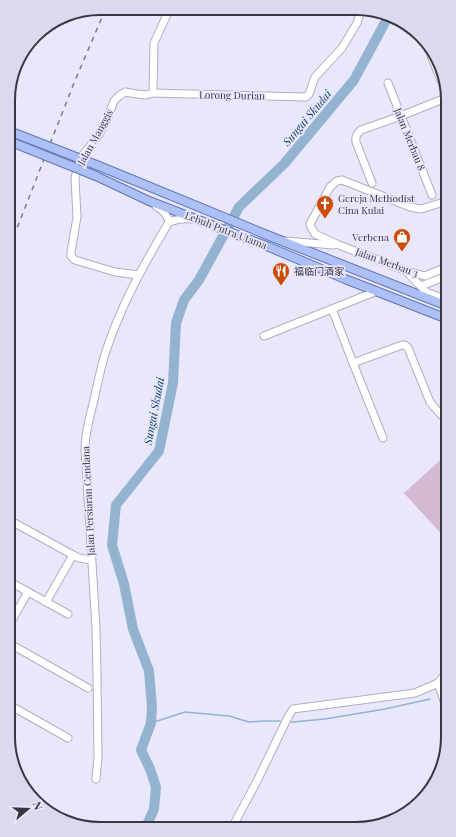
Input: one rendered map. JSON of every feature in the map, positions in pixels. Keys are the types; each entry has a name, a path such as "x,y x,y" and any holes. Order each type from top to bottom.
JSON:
{"main road":[{"name":"Lebuh Putra Utama","path":"15,133 99,166 276,239 441,303"},
{"name":"Lebuh Putra Utama","path":"15,143 96,176 149,200 441,316"}],"street":[{"path":"153,93 154,43 167,15"},
{"name":"Lorong Durian","path":"153,93 306,97 310,94 315,78 342,48 357,23 359,15"},
{"name":"Jalan Merbau 8","path":"388,83 432,195"},
{"name":"Jalan Manggis","path":"139,276 115,272 75,260 72,256 70,252 77,217 75,178 83,155 98,136 114,101 125,92 141,94 153,93"},
{"path":"372,183 356,142 355,138 357,134 361,130 401,116 441,99"},
{"name":"Jalan Merbau 3","path":"441,203 421,210 342,180 334,183 330,187 310,224 315,234 404,270 424,276 441,269"},
{"path":"149,200 163,210 167,215 169,222 185,218 199,220"},
{"name":"Jalan Persiaran Cendana","path":"96,779 98,757 96,628 85,435 105,355 118,318 129,294 169,222"},
{"path":"276,239 339,245"},
{"path":"404,270 426,292 441,298"},
{"path":"421,286 441,278"},
{"path":"264,336 377,291"},
{"path":"332,309 383,438"},
{"path":"353,363 402,345 405,346 408,348 430,402 441,414"},
{"path":"15,523 79,558 91,560"},
{"path":"46,602 73,555"},
{"path":"15,585 68,614"},
{"path":"15,615 28,592"},
{"path":"15,647 88,688"},
{"path":"438,683 441,679"},
{"path":"235,822 293,709 415,693 441,682"},
{"path":"438,683 441,692"},
{"path":"15,708 68,738"}],"shaded area":[{"path":"441,460 441,534 404,493"}],"waterway":[{"name":"Sungai Skudai","path":"148,822 154,809 156,787 150,769 141,750 151,723 152,707 149,671 133,629 124,584 112,545 116,505 159,451 173,383 176,323 184,300 199,280 239,207 284,164 354,80 386,21"},
{"path":"288,722 325,719 385,709 430,699"},
{"path":"151,723 185,712 229,716 249,722 280,721"}],"railway":[{"path":"15,233 74,83 103,15"}],"place":[{"name":"Gereja Methodist Cina Kulai","path":"325,219"},
{"name":"Verbena","path":"402,252"},
{"name":"福临门酒家","path":"281,286"}]}
